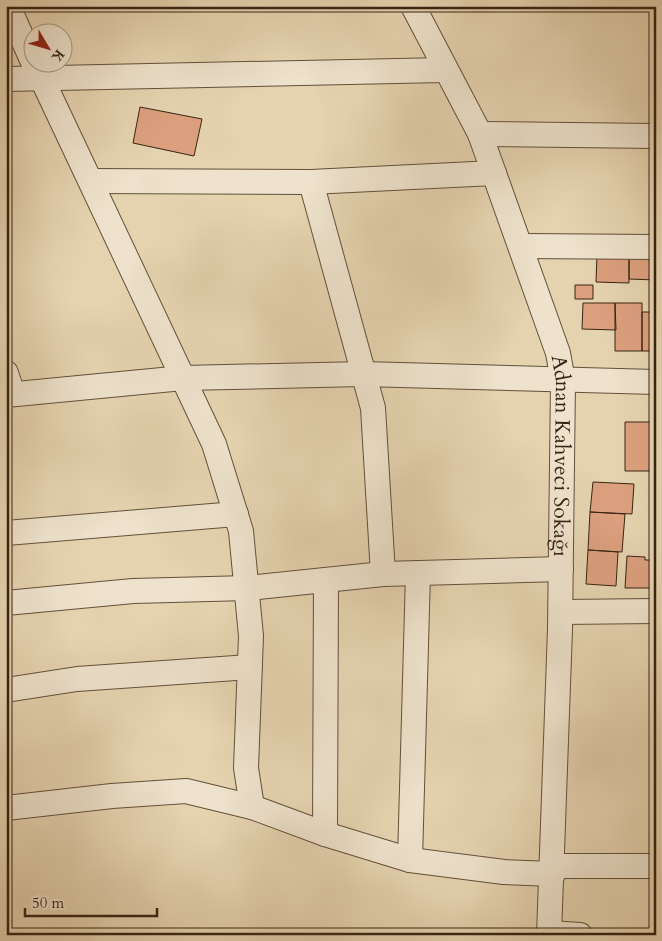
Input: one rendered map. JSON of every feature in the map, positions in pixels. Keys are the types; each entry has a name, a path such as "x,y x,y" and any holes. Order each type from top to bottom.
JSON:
{"street":[{"path":"8,6 22,36"},
{"name":"Adnan Kahveci Sokağı","path":"413,6 444,70 480,134 522,246 558,353 563,381 562,568 550,934"},
{"path":"72,66 444,70"},
{"path":"6,79 22,72"},
{"path":"39,72 214,444 241,530 248,588 251,636 246,768 252,807"},
{"path":"480,134 656,136"},
{"path":"91,181 310,182 494,173"},
{"path":"310,182 374,408 383,574"},
{"path":"522,246 656,247"},
{"path":"8,387 183,378 364,374 563,381 656,382"},
{"path":"6,533 236,514"},
{"path":"6,603 133,592 248,588 383,574 562,568"},
{"path":"410,860 418,573"},
{"path":"325,834 326,580"},
{"path":"560,612 656,612"},
{"path":"6,690 77,679 250,667"},
{"path":"6,808 186,791 252,807 325,834 410,860 495,871 656,866"},
{"path":"550,934 580,935"}],"building":[{"path":"140,107 202,119 194,156 133,143"},
{"path":"597,255 629,255 629,283 596,282"},
{"path":"629,255 656,255 656,280 629,279"},
{"path":"575,285 593,285 593,299 575,299"},
{"path":"583,303 615,303 616,330 582,329"},
{"path":"615,303 642,303 642,351 615,351"},
{"path":"642,312 656,312 656,351 642,351"},
{"path":"625,422 656,422 656,471 625,471"},
{"path":"593,482 634,484 632,514 590,512"},
{"path":"590,512 625,514 622,552 588,550"},
{"path":"588,550 618,552 616,586 586,584"},
{"path":"655,553 656,588 653,588"},
{"path":"627,556 645,557 645,560 654,560 653,588 625,588"}]}
